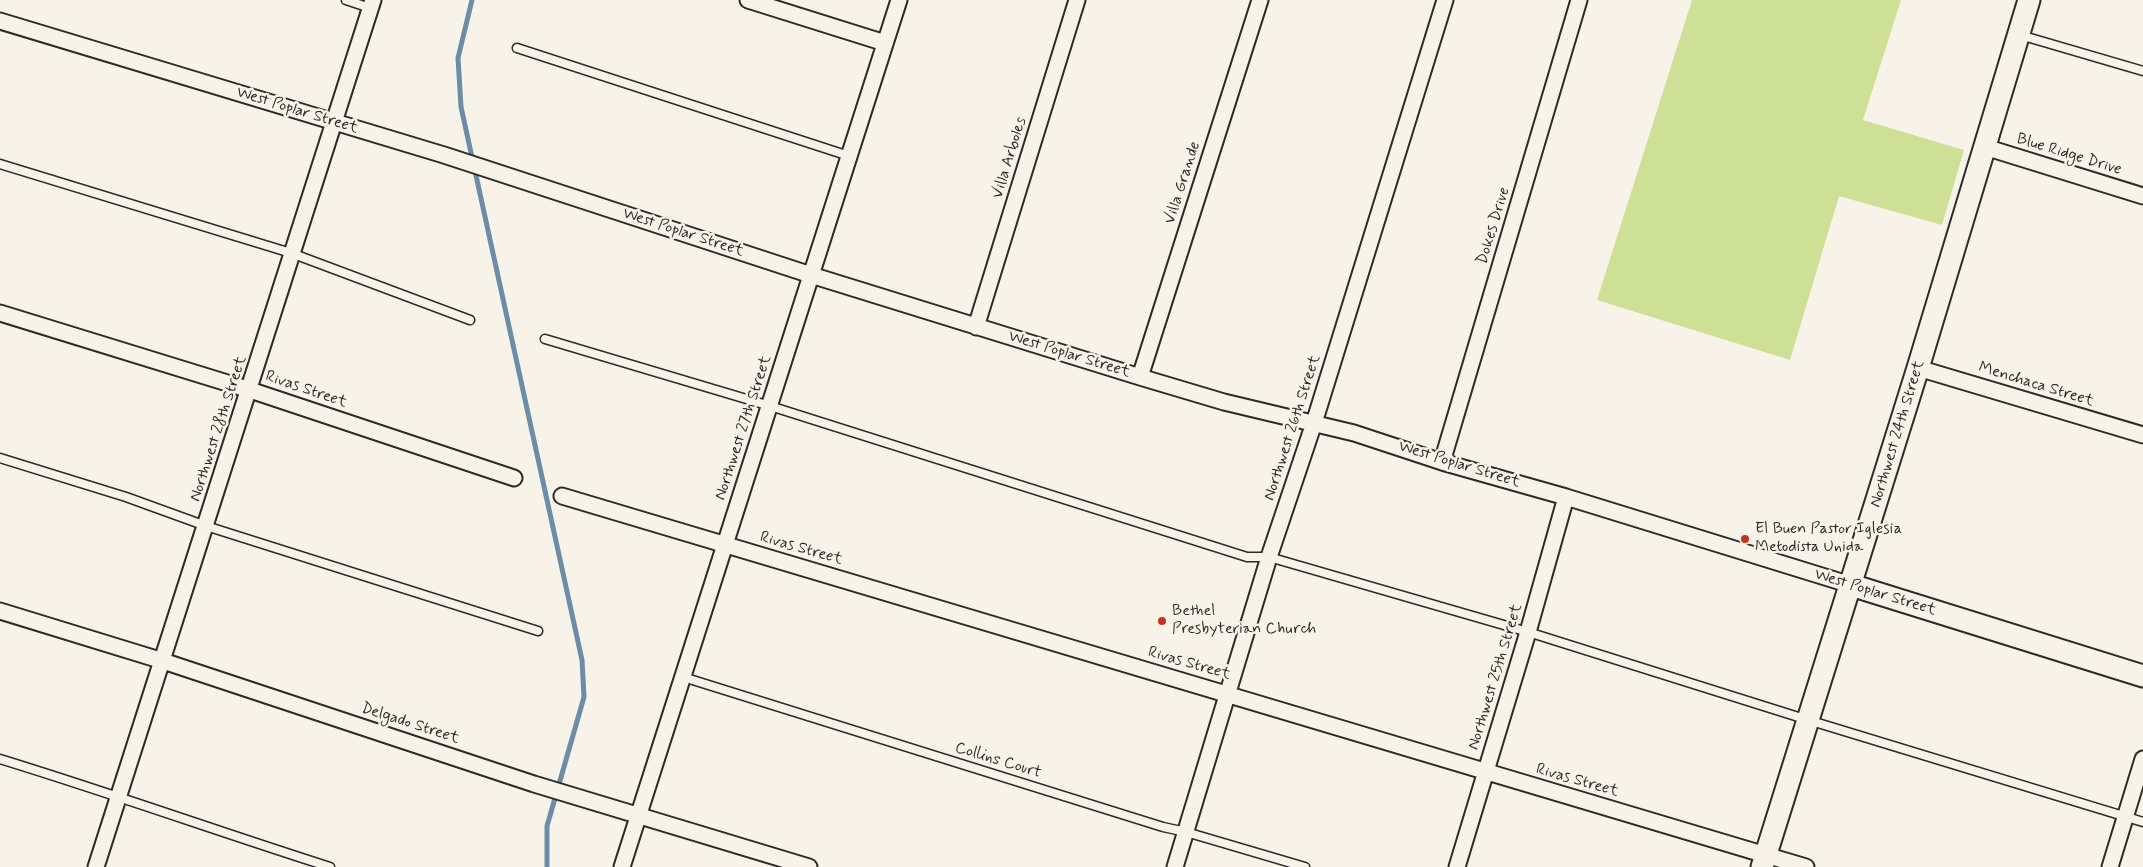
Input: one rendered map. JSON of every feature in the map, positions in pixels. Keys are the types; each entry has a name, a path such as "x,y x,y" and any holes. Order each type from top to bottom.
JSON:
{"main road":[{"name":"Northwest 24th Street","path":"1764,861 1918,368 2029,0"},
{"name":"West Poplar Street","path":"1851,585 2143,676"}],"street":[{"path":"748,0 885,43"},
{"name":"Northwest 27th Street","path":"622,867 899,0"},
{"name":"Villa Arboles","path":"976,327 1077,0"},
{"name":"Villa Grande","path":"1140,377 1260,0"},
{"name":"Northwest 26th Street","path":"1175,867 1269,557 1314,423 1445,0"},
{"name":"Dokes Drive","path":"1442,462 1579,0"},
{"name":"Northwest 28th Street","path":"96,867 372,4"},
{"name":"West Poplar Street","path":"0,21 444,155 812,275 1140,377 1224,402 1354,433 1442,462 1566,497 1851,585"},
{"name":"Blue Ridge Drive","path":"1985,147 2143,196"},
{"name":"Rivas Street","path":"0,312 250,390 514,478"},
{"name":"Menchaca Street","path":"1918,368 2143,435"},
{"name":"Rivas Street","path":"562,496 1229,694 1764,861 1806,867"},
{"name":"Northwest 25th Street","path":"1457,867 1528,632 1566,497"},
{"name":"Delgado Street","path":"0,611 163,661 534,784 809,867"},
{"path":"2110,867 2143,760"}],"lane":[{"path":"346,0 372,4"},
{"path":"2019,35 2143,71"},
{"path":"517,48 849,156"},
{"path":"0,164 292,252 470,320"},
{"path":"545,339 770,406 1247,557 1269,557 1528,632 2143,822"},
{"path":"0,458 126,497 206,526 538,631"},
{"name":"Collins Court","path":"683,677 1154,824 1306,867"},
{"path":"0,759 119,796 235,837 330,867"}],"green space":[{"path":"1692,0 1901,0 1863,120 1964,150 1942,225 1839,196 1790,360 1597,300"}],"waterway":[{"path":"472,0 458,58 461,107 582,660 584,697 547,826 547,867"}],"place":[{"name":"El Buen Pastor Iglesia Metodista Unida","path":"1745,539"},
{"name":"Bethel Presbyterian Church","path":"1162,621"}]}
